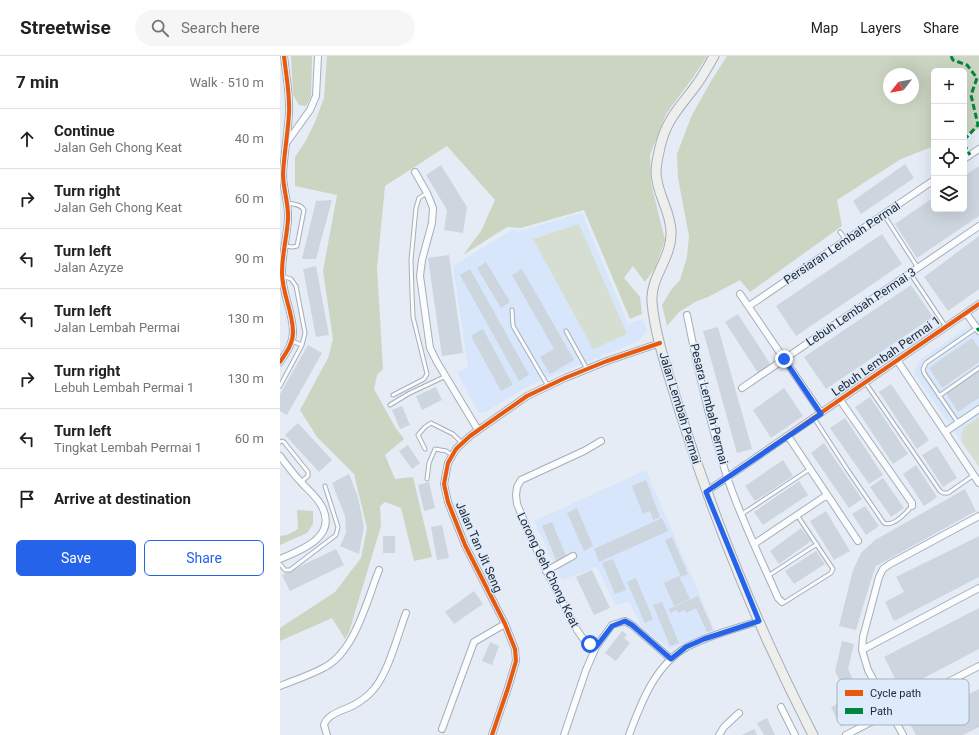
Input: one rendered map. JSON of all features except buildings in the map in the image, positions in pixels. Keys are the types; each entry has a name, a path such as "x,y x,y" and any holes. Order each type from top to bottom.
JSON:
{"main road":[{"name":"Jalan Lembah Permai","path":"714,56 698,83 671,118 662,141 656,172 659,187 670,220 671,241 667,256 652,288 652,301 660,343 676,399 706,492 759,621 792,695 812,735"}],"street":[{"path":"280,362 292,341 293,331 282,275 282,258 288,217 283,172 289,112 284,56"},
{"path":"287,142 310,110 316,96 318,56"},
{"path":"967,157 979,149"},
{"path":"415,172 427,193 433,208 432,223 422,260 420,276 430,348 478,430"},
{"name":"Persiaran Lembah Permai","path":"749,306 931,182"},
{"name":"Lebuh Lembah Permai 3","path":"742,388 979,226"},
{"path":"740,294 821,414"},
{"name":"Lebuh Lembah Permai 1","path":"706,492 979,304"},
{"path":"966,313 978,328"},
{"name":"Pesara Lembah Permai","path":"687,315 711,423 727,478 768,576 778,598 782,602"},
{"name":"Jalan Tan Jit Seng","path":"492,735 507,693 516,660 515,649 505,624 465,545 448,502 444,484 448,463 452,455 462,443 519,401 548,386 587,369 660,343"},
{"path":"897,360 979,483"},
{"path":"840,400 912,503 912,506"},
{"path":"945,432 979,409"},
{"path":"788,436 858,541"},
{"name":"Lorong Geh Chong Keat","path":"596,647 580,636 546,570 517,504 516,495 517,487 521,480 584,451 601,441"},
{"path":"280,456 300,482 316,497 322,506 326,526 321,535 314,542 305,548 280,559"},
{"path":"754,544 827,495"},
{"path":"873,679 868,670 862,650 863,637 879,577 883,569 979,516"},
{"path":"546,570 573,556"},
{"path":"280,686 326,667 337,659 353,636 379,570"},
{"path":"862,650 979,588"},
{"path":"327,735 324,725 325,720 365,697 381,681 406,613"},
{"path":"564,735 586,670 596,647 612,626 625,621 632,625 671,659"},
{"path":"629,735 640,706 652,684 661,670 671,659 686,647 704,639 759,621"},
{"path":"442,729 474,642 505,624"},
{"path":"954,679 979,666"},
{"path":"781,707 795,735"},
{"path":"719,735 724,727 738,712"},
{"path":"846,735 866,725"},
{"path":"898,725 903,735"}],"lane":[{"path":"393,395 424,379 427,374 413,317 412,260 416,208 419,198 427,193"},
{"path":"284,246 297,246 304,210 300,206 287,203"},
{"path":"884,215 918,268"},
{"path":"840,232 846,240"},
{"path":"910,273 946,327"},
{"path":"280,386 302,345 304,333 296,286 291,279 282,275"},
{"path":"512,310 513,326 548,386"},
{"path":"958,423 924,373 924,366 926,362 978,328"},
{"path":"566,331 587,369"},
{"path":"292,341 302,345"},
{"path":"940,396 979,368"},
{"path":"390,405 408,394 446,376"},
{"path":"865,382 940,491 943,493 948,493 974,475"},
{"path":"814,418 884,523 890,524 912,506"},
{"path":"425,449 418,435 431,423 453,434 462,443"},
{"path":"280,442 284,442 308,472 308,476 300,482"},
{"path":"427,479 429,463 435,448 446,451 452,455"},
{"path":"742,514 810,469"},
{"path":"280,564 285,570 290,570 336,535 338,527 325,486"},
{"path":"782,602 785,602 831,573 833,569 798,515"},
{"path":"768,576 817,544"}],"shaded area":[{"path":"582,213 628,324 643,319 647,331 637,342 532,384 484,413 478,412 457,372 468,368 453,266 512,230 519,231"},
{"path":"579,224 627,334 593,349 533,239"},
{"path":"979,319 979,417 963,428 961,441 914,373 918,362"},
{"path":"979,417 979,467 961,441 963,428"},
{"path":"646,470 715,631 670,649 642,627 629,602 615,605 597,567 562,580 534,521"}],"green space":[{"path":"291,56 312,56 311,97 306,106 299,105 293,95"},
{"path":"327,56 707,56 666,114 650,155 651,183 665,240 655,268 645,282 633,266 624,278 640,297 642,314 630,319 584,210 521,228 507,227 463,255 481,231 495,200 447,146 385,186 377,268 383,369 377,375 374,389 395,427 404,439 385,455 395,479 413,477 432,557 414,561 401,508 385,502 380,506 381,526 349,632 345,639 332,618 280,641 280,628 335,592 361,558 367,528 354,474 317,437 300,410 328,358 333,339 323,271 337,195 295,186 295,157 305,142 315,122 324,98"},
{"path":"727,56 979,56 979,129 967,134 967,68 931,68 931,147 901,159 837,200 842,226 750,292 740,280 708,297 697,301 679,312 667,326 662,305 671,290 680,280 687,257 689,236 678,178 677,154 691,117"},
{"path":"297,510 313,511 313,524 307,533 280,545 280,536 287,535 298,529"}],"marked path":[{"path":"951,56 953,60 967,65 977,78 971,95 978,125 967,137"},
{"path":"967,150 970,155"}],"cycle path":[{"path":"280,362 287,352 293,336 293,325 282,280 288,219 288,208 283,174 289,106 284,56"},
{"path":"706,492 979,304"},
{"path":"492,735 516,661 515,649 505,624 465,545 448,502 444,484 448,463 456,449 470,436 527,396 565,378 607,361 660,343"}],"route":[{"path":"590,644 596,647 612,626 619,622 625,621 632,625 671,659 686,647 704,639 759,621 706,492 821,414 784,359"}]}
